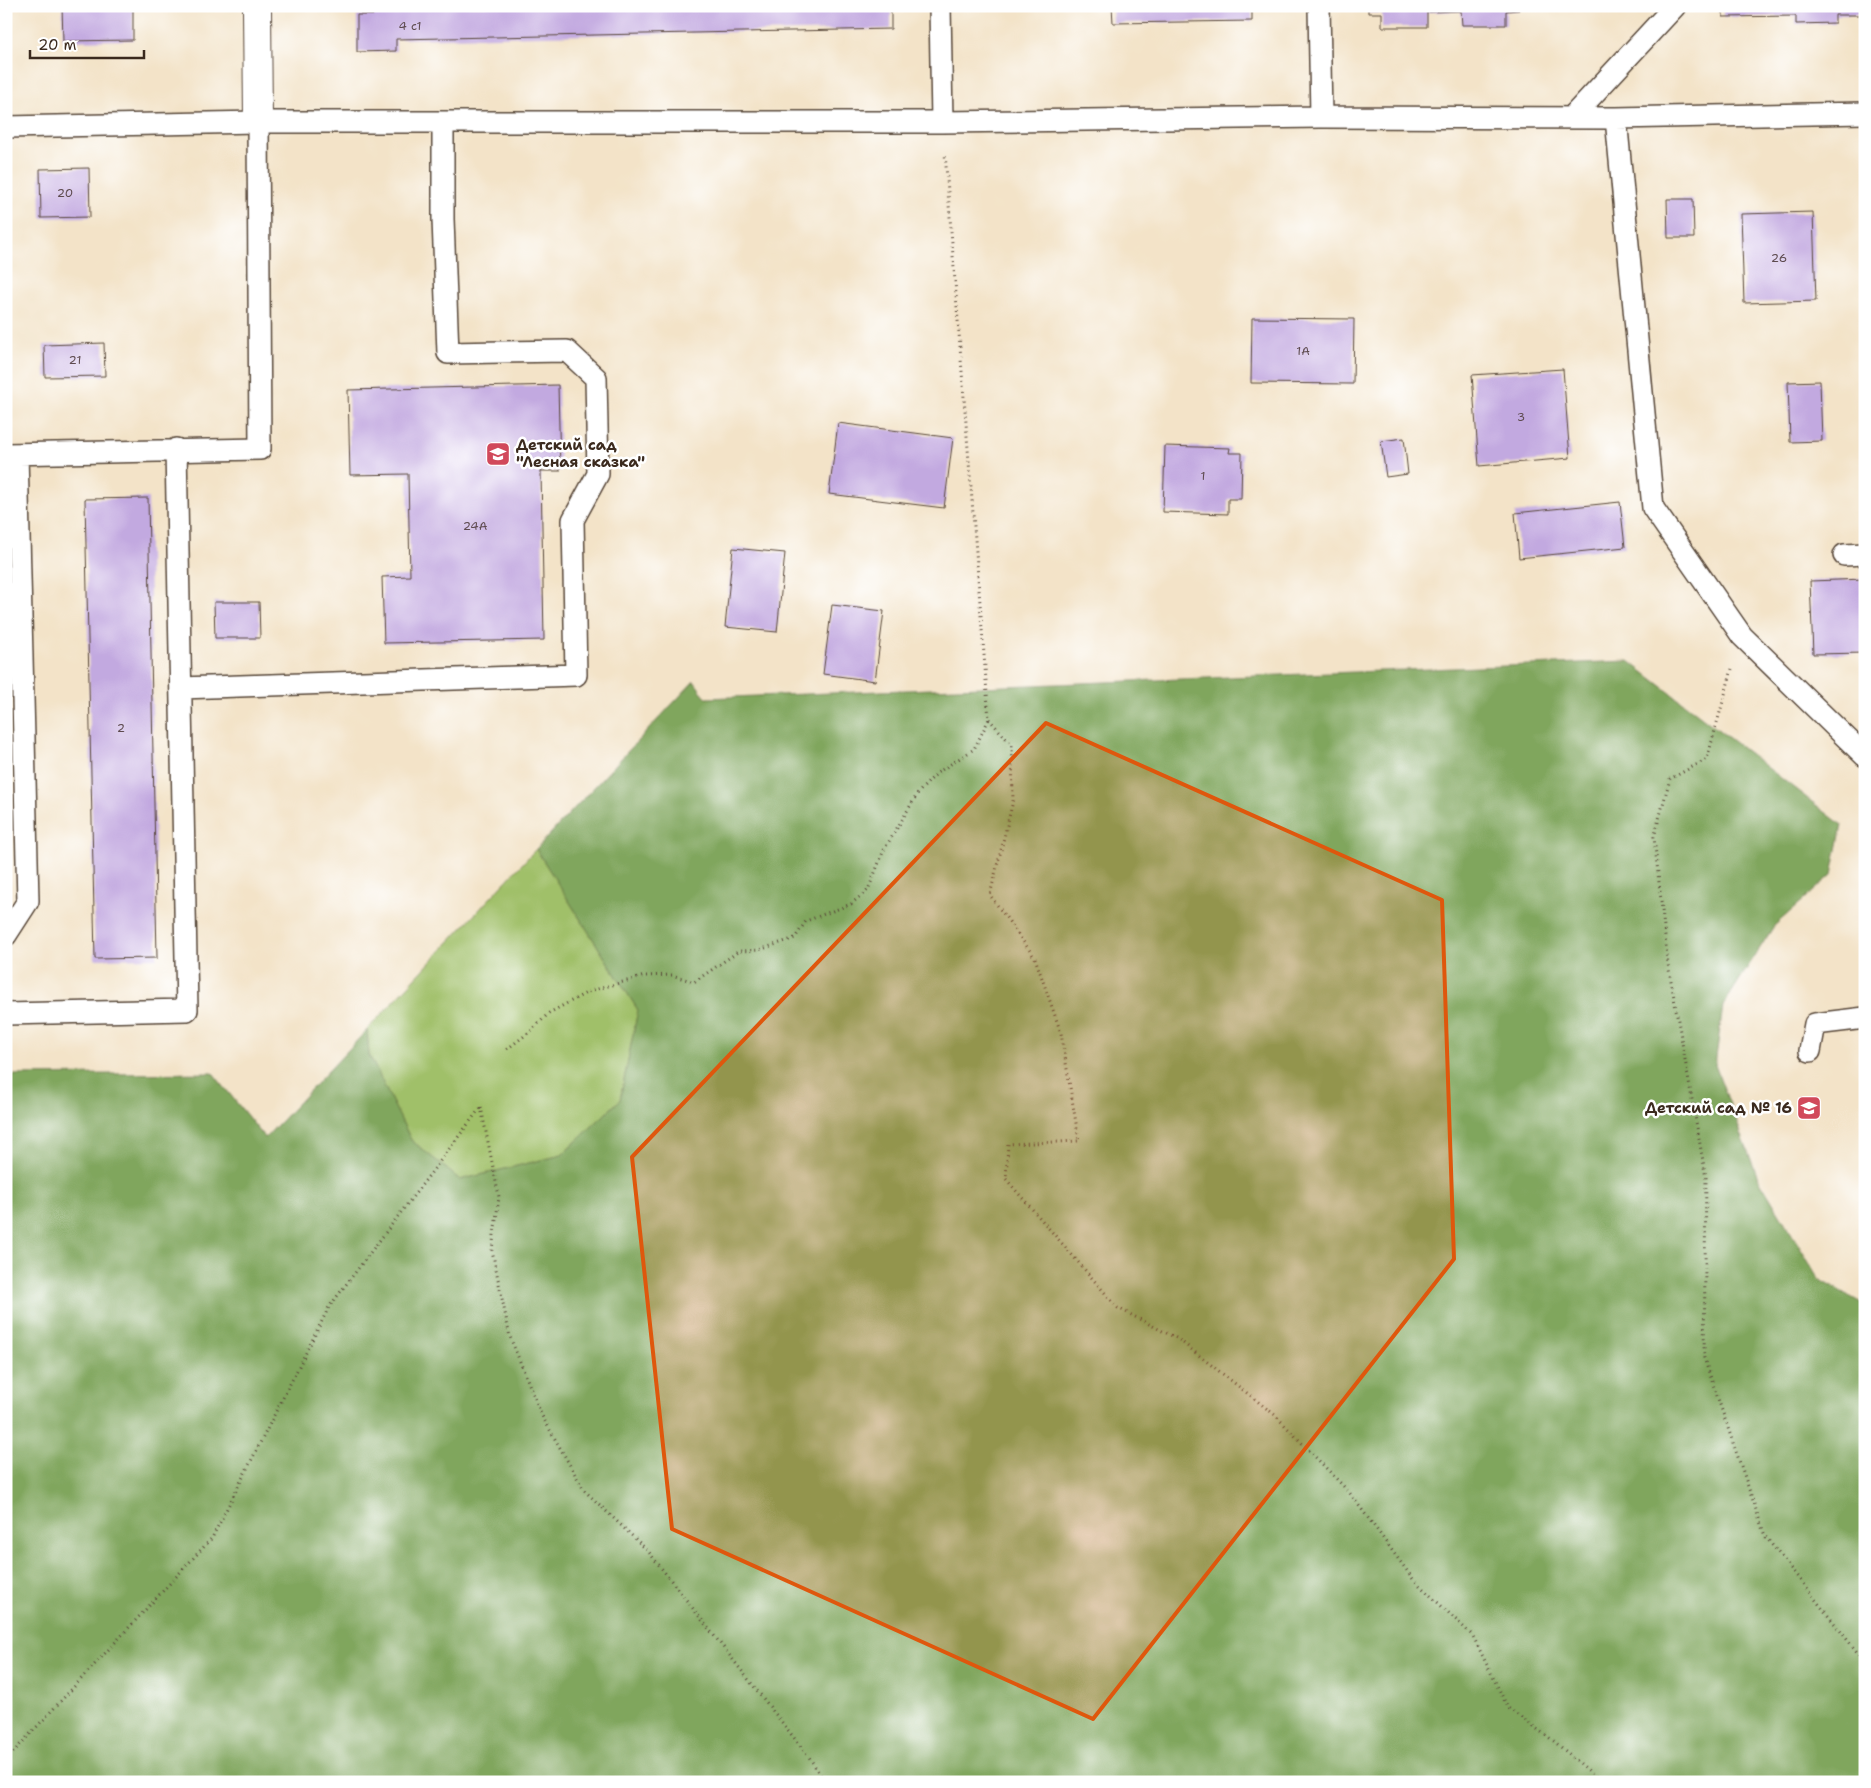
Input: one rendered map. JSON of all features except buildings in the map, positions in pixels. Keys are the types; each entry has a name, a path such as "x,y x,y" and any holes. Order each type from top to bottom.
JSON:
{"street":[{"path":"257,6 258,122"}],"lane":[{"path":"940,6 942,122"},
{"path":"1319,6 1321,117"},
{"path":"1571,118 1675,6"},
{"path":"6,127 258,122 942,122 1321,117 1616,118 1865,113"},
{"path":"1616,118 1653,508 1742,636 1865,756"},
{"path":"6,936 28,901 12,454 176,449 260,449 258,122"},
{"path":"180,688 576,674 573,520 598,474 596,378 568,351 448,353 443,218 443,122"},
{"path":"6,1014 187,1010 176,449"},
{"path":"1844,555 1865,554"},
{"path":"1810,1051 1815,1024 1865,1018"}],"path":[{"path":"507,1049 531,1031 549,1013 590,991 645,976 672,975 694,982 739,951 759,950 782,944 795,938 806,921 851,904 868,890 884,850 918,793 937,773 974,749 989,719 942,122"},
{"path":"1742,636 1708,759 1670,780 1654,837 1668,964 1706,1178 1704,1358 1764,1536 1865,1662"},
{"path":"989,719 1012,745 1013,801 990,895 1036,958 1061,1033 1079,1140 1008,1144 1006,1179 1118,1308 1178,1339 1276,1415 1349,1492 1413,1579 1472,1636 1508,1708 1555,1742 1602,1782"},
{"path":"6,1760 212,1538 329,1308 480,1107 499,1198 492,1250 510,1337 542,1416 584,1490 648,1551 809,1757 825,1782"}],"highlighted area":[{"path":"1046,723 1442,900 1454,1259 1093,1719 672,1529 632,1157"}],"green space":[{"path":"1629,661 1842,825 1832,875 1774,926 1723,1006 1715,1065 1758,1178 1819,1279 1865,1305 1865,1782 6,1782 6,1075 213,1073 265,1138 367,1030 369,1055 411,1140 460,1180 562,1155 620,1100 638,1010 536,849 694,681 706,698"},
{"path":"536,849 638,1010 620,1100 562,1155 460,1180 411,1140 369,1055 367,1030"}],"place":[{"name":"Детский сад \"Лесная сказка\"","path":"498,454"},
{"name":"Детский сад № 16","path":"1809,1108"}]}
